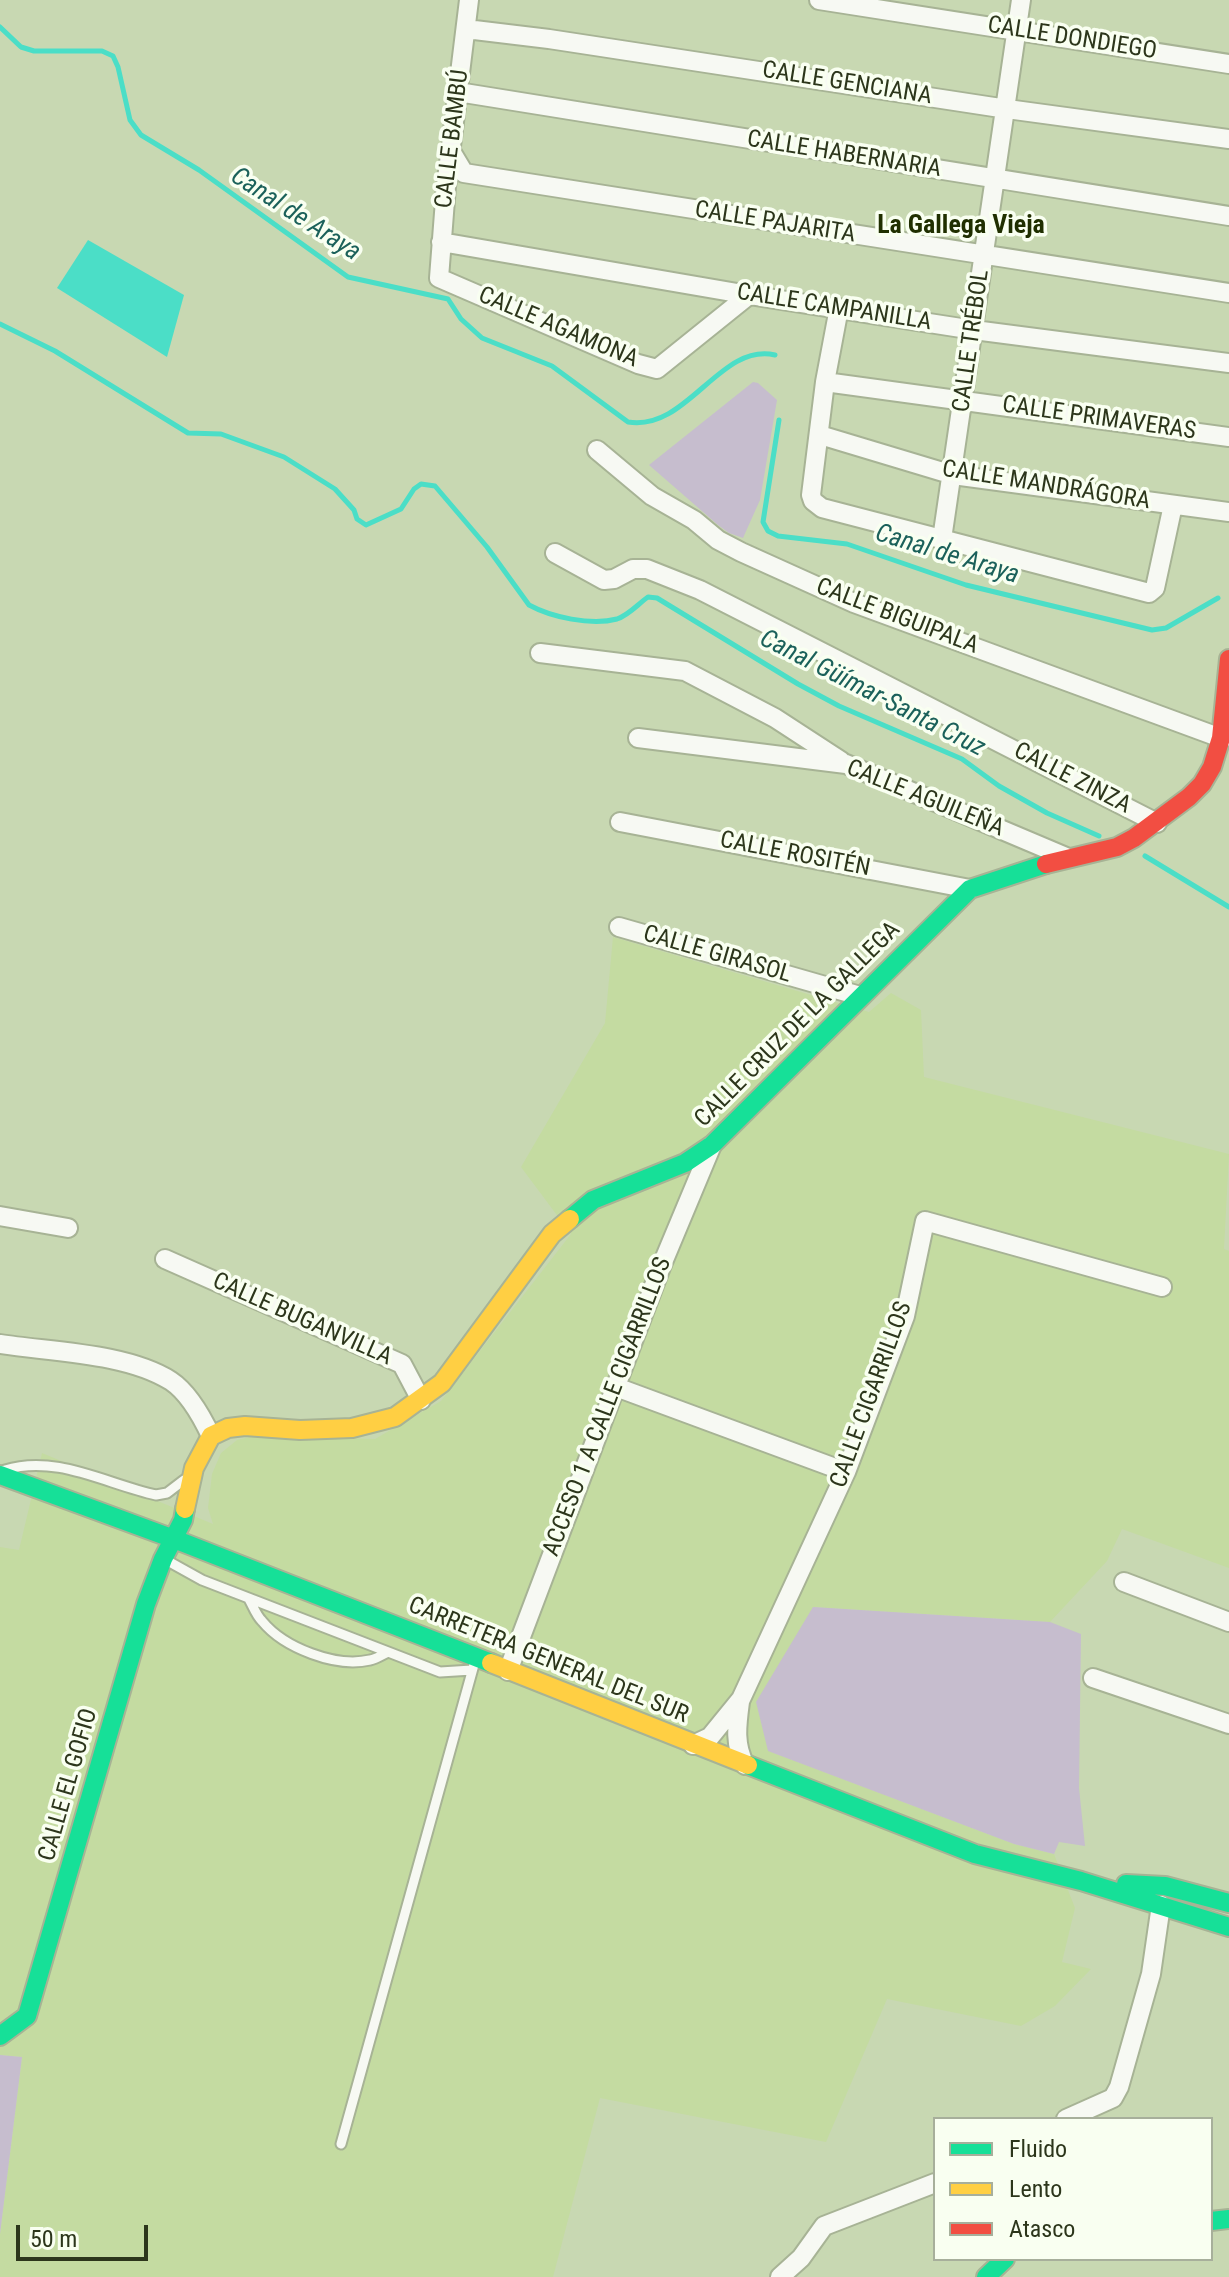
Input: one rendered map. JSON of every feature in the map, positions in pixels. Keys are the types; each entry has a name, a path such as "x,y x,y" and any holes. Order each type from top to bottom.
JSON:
{"street":[{"name":"CALLE BAMBÚ","path":"439,278 446,187 469,0"},
{"name":"CALLE DONDIEGO","path":"819,0 1229,64"},
{"name":"CALLE TRÉBOL","path":"942,539 1021,0"},
{"name":"CALLE GENCIANA","path":"466,29 1229,139"},
{"name":"CALLE HABERNARIA","path":"458,92 1229,216"},
{"path":"446,187 464,173 452,153"},
{"name":"CALLE PAJARITA","path":"464,173 1229,293"},
{"name":"CALLE CAMPANILLA","path":"441,242 974,330 1229,363"},
{"name":"CALLE AGAMONA","path":"439,278 638,364 657,369 749,295"},
{"path":"839,308 825,382 811,495 822,508 1149,593 1155,588 1173,505"},
{"name":"CALLE PRIMAVERAS","path":"825,382 1229,437"},
{"name":"CALLE MANDRÁGORA","path":"820,435 953,475 1229,512"},
{"name":"CALLE BIGUIPALA","path":"597,450 652,496 694,520 718,540 755,558 854,603 1225,737"},
{"name":"CALLE ZINZA","path":"555,553 604,580 614,579 633,569 647,569 700,590 1157,823"},
{"path":"540,653 685,671 775,718 846,764"},
{"name":"CALLE CRUZ DE LA GALLEGA","path":"211,1436 228,1428 245,1426 300,1430 352,1428 395,1417 421,1400 442,1383 465,1355 552,1234 593,1200 685,1163 712,1145 970,889 1066,857 1117,847 1157,823 1202,784 1225,737 1229,659"},
{"name":"CALLE AGUILEÑA","path":"638,738 846,764 1066,857"},
{"name":"CALLE ROSITÉN","path":"620,822 970,889"},
{"name":"CALLE GIRASOL","path":"619,927 860,996"},
{"name":"ACCESO 1 A CALLE CIGARRILLOS","path":"508,1671 661,1267 712,1145"},
{"path":"0,1216 68,1228"},
{"name":"CALLE CIGARRILLOS","path":"741,1699 846,1472 905,1316 925,1221 1162,1287"},
{"name":"CALLE BUGANVILLA","path":"165,1259 402,1364 421,1400"},
{"path":"0,1344 136,1364 174,1383 201,1415 211,1436 194,1468 183,1520 174,1539"},
{"path":"616,1387 846,1472"},
{"name":"CARRETERA GENERAL DEL SUR","path":"0,1473 174,1539 474,1664 508,1671 975,1854 1081,1881 1229,1927"},
{"name":"CALLE EL GOFIO","path":"0,2036 27,2016 146,1604 174,1539"},
{"path":"1124,1582 1229,1622"},
{"path":"1093,1678 1229,1724"},
{"path":"693,1745 710,1737 741,1699"},
{"path":"741,1699 736,1732 739,1754 745,1765"},
{"name":"CARRETERA GENERAL DEL SUR","path":"1081,1881 1165,1886 1229,1903"},
{"path":"1070,2117 1113,2098 1119,2087 1151,1974 1161,1905"},
{"path":"780,2277 801,2258 824,2226 933,2184"},
{"path":"986,2277 1003,2261"}],"lane":[{"path":"0,1473 24,1464 72,1469 156,1495 167,1493 177,1486 194,1468"},
{"path":"163,1559 202,1580 440,1672 474,1664 341,2144"},
{"path":"249,1599 261,1621 285,1640 312,1652 341,1661 371,1660 388,1652"}],"shaded area":[{"path":"753,382 777,400 760,500 743,538 718,525 649,465"},
{"path":"613,937 869,1012 891,993 921,1010 924,1077 1229,1154 1224,1249 1229,1251 1229,1568 1122,1529 1107,1561 1050,1622 813,1607 769,1751 1014,1844 1054,1854 1075,1908 1062,1962 1091,1969 1055,2006 1021,2026 887,1999 826,2142 600,2098 553,2277 0,2277 0,2234 22,2057 0,2055 0,1547 19,1550 42,1453 213,1524 208,1508 212,1474 221,1453 237,1440 254,1436 375,1439 441,1401 571,1234 521,1167 605,1023"},
{"path":"813,1607 1050,1622 1081,1634 1079,1788 1085,1846 1059,1842 1054,1854 1014,1844 768,1751 756,1702"},
{"path":"0,2055 22,2057 0,2234"}],"water":[{"path":"88,240 184,295 167,357 57,288"}],"waterway":[{"name":"Canal de Araya","path":"0,27 21,47 34,51 102,51 113,56 130,120 141,135 199,170 348,277 448,299 461,319 482,338 552,366 628,422 649,421 668,414 737,361 755,355 775,355"},
{"name":"Canal Güímar-Santa Cruz","path":"0,324 55,351 188,433 221,434 284,457 335,489 354,510 357,519 366,525 401,509 421,484 435,486 487,547 529,605 572,619 607,621 626,615 648,597 657,598 798,684 839,706 962,759 999,786 1047,813 1099,836"},
{"name":"Canal de Araya","path":"779,420 763,522 768,531 778,536 847,544 966,585 1152,630 1166,628 1218,598"},
{"name":"Canal Güímar-Santa Cruz","path":"1145,856 1229,907"}],"traffic: fast":[{"path":"570,1219 593,1200 685,1163 712,1145 970,889 1046,864"},
{"path":"0,1475 174,1539 491,1663"},
{"path":"0,2036 27,2016 146,1604 185,1509"},
{"path":"748,1765 975,1854 1081,1881 1229,1927"},
{"path":"1126,1884 1165,1886 1229,1903"},
{"path":"1213,2221 1229,2219"},
{"path":"986,2277 1003,2261"}],"traffic: slow":[{"path":"185,1509 194,1468 211,1436 228,1428 245,1426 300,1430 352,1428 395,1417 442,1383 552,1234 570,1219"},
{"path":"491,1663 748,1765"}],"traffic: jam":[{"path":"1046,864 1117,847 1134,838 1202,784 1212,767 1221,738 1229,659"}],"district":[{"name":"La Gallega Vieja","path":"961,226"}]}
